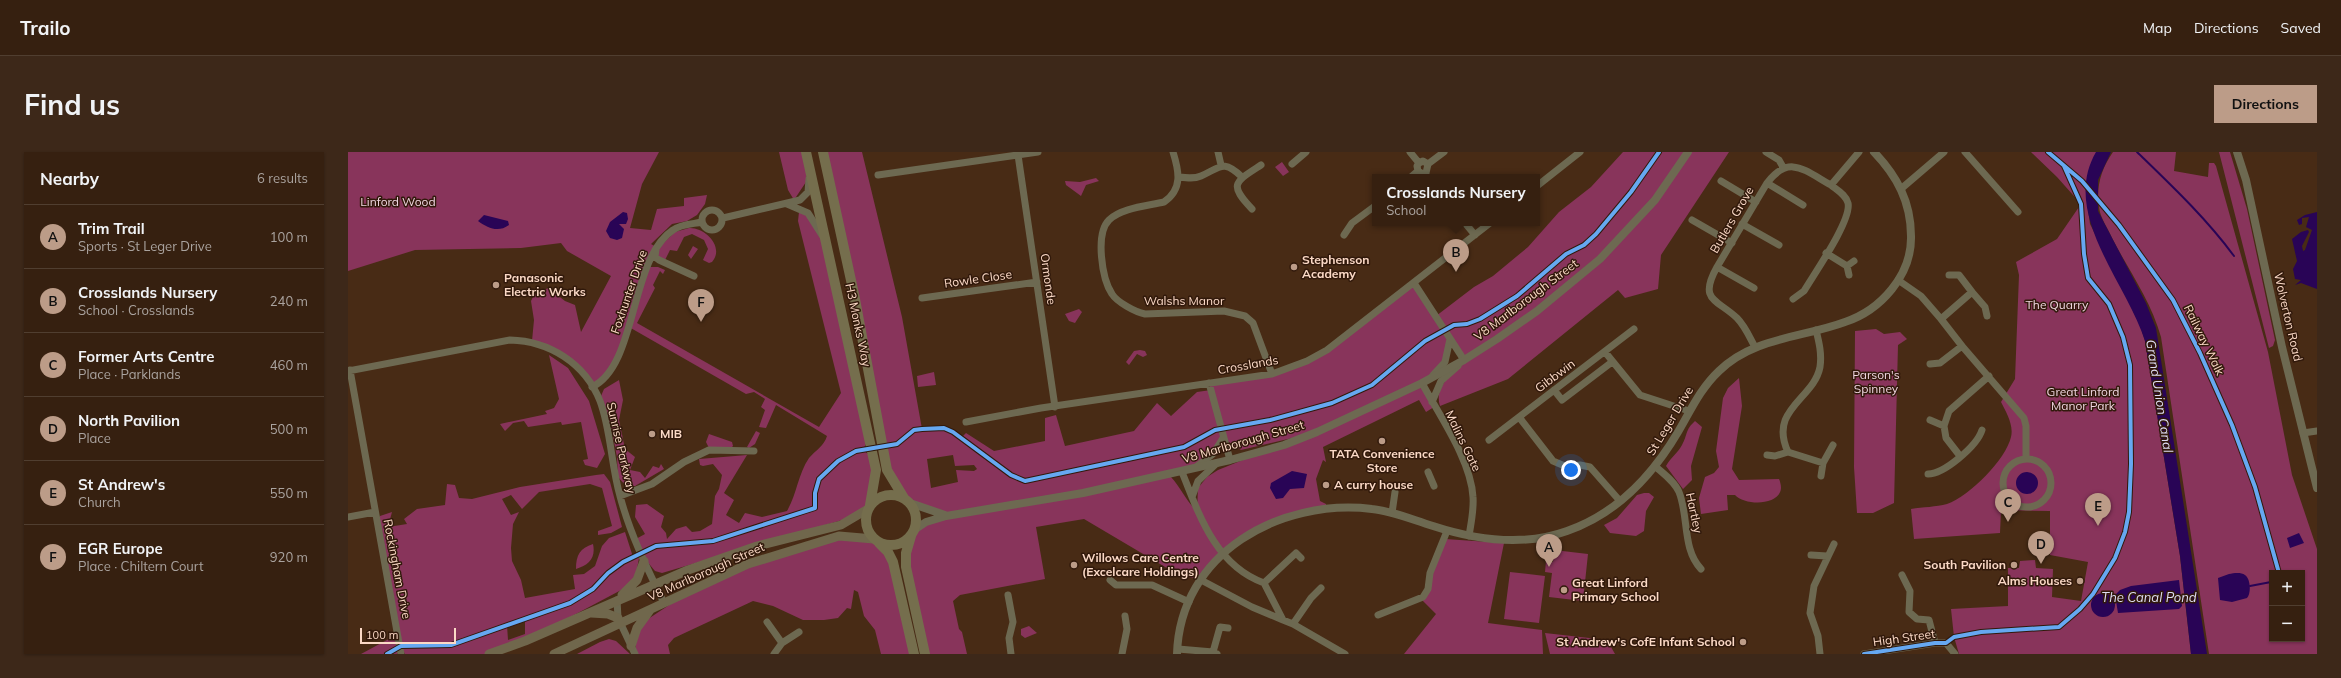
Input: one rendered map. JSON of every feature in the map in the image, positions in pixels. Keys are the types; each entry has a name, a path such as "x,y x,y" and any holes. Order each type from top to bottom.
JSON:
{"main road":[{"name":"H3 Monks Way","path":"823,152 852,279 884,458 887,470 907,501"},
{"name":"H3 Monks Way","path":"807,157 830,256 873,458 876,477 869,507"},
{"path":"914,654 901,600 902,577 906,553 916,516 907,501 889,494 879,498 869,507 866,525 876,541 888,552 902,577 912,599 925,654"},
{"name":"V8 Marlborough Street","path":"489,654 525,641 655,583 757,546 834,527 869,507"},
{"path":"876,541 896,545 912,533"},
{"name":"V8 Marlborough Street","path":"554,654 619,621 651,609 748,564 815,542 839,536 876,541"},
{"path":"618,599 637,580 644,561"},
{"path":"633,650 637,628 651,609"},
{"path":"590,613 608,614 619,621"}],"street":[{"path":"878,175 1038,152"},
{"path":"1173,152 1179,177 1193,179 1221,165 1230,167 1242,177"},
{"path":"1218,152 1221,165"},
{"path":"1292,164 1306,152"},
{"path":"1410,152 1419,163"},
{"path":"1428,164 1444,152"},
{"path":"1540,184 1580,152"},
{"name":"V8 Marlborough Street","path":"912,533 926,522 946,516 1067,496 1182,472 1230,460 1318,432 1422,383 1463,361 1537,311 1600,260 1655,200 1688,152"},
{"path":"1766,152 1779,160 1782,167 1796,166 1831,185 1844,195 1848,202 1846,221 1804,291 1793,299"},
{"path":"1831,185 1859,152"},
{"name":"St Leger Drive","path":"1178,651 1189,602 1201,580 1223,552 1259,528 1284,518 1304,512 1354,507 1392,513 1447,531 1469,536 1491,540 1520,540 1552,536 1569,531 1620,501 1656,467 1689,411 1707,384 1721,369 1756,347 1777,339 1846,322 1863,313 1880,301 1898,280 1908,257 1911,244 1911,221 1902,188 1886,165 1874,152"},
{"path":"1902,188 1944,152"},
{"path":"1965,152 2018,212"},
{"name":"Wolverton Road","path":"2238,152 2317,488"},
{"name":"Ormonde","path":"1018,155 1055,407"},
{"path":"702,222 706,228 714,230 722,225 723,218 800,200 808,192 810,185 807,157"},
{"path":"1419,163 1423,161 1428,164"},
{"path":"1418,171 1417,166 1419,163"},
{"path":"1428,164 1428,174"},
{"path":"1252,209 1237,192 1239,180 1261,165"},
{"name":"Butlers Grove","path":"1756,347 1736,318 1716,304 1710,295 1710,280 1766,183 1776,171 1782,167"},
{"path":"1418,171 1423,174"},
{"path":"1414,174 1418,171"},
{"name":"Walshs Manor","path":"1179,177 1174,193 1164,202 1118,214 1105,224 1101,238 1102,257 1107,283 1112,295 1137,312 1145,314 1224,311 1245,316 1253,323 1272,374"},
{"path":"1722,181 1756,202"},
{"name":"Butlers Grove","path":"1766,183 1803,205"},
{"path":"786,204 808,212 821,233 830,256"},
{"path":"1344,235 1352,223 1372,208"},
{"name":"Foxhunter Drive","path":"592,387 605,380 610,371 628,330 656,247 663,237 674,229 702,222 705,213 709,210 718,211 723,218"},
{"path":"1692,220 1732,243"},
{"path":"1742,224 1779,245"},
{"path":"1468,226 1475,235"},
{"name":"Crosslands","path":"966,422 1209,382 1272,374 1307,361 1327,350 1486,226"},
{"path":"656,247 655,257 694,276"},
{"path":"1826,253 1847,266 1849,275"},
{"path":"1847,266 1854,262"},
{"name":"Butlers Grove","path":"1717,267 1754,288"},
{"path":"1949,274 1959,275 1985,307 1987,316"},
{"path":"1898,280 1921,296 2024,418 2026,426 2026,458"},
{"name":"Rowle Close","path":"922,298 1037,282"},
{"path":"1414,283 1463,361 1441,381 1432,402"},
{"path":"1941,320 1972,292"},
{"name":"Gibbwin","path":"1488,440 1634,329"},
{"path":"1788,452 1784,438 1787,415 1793,404 1813,383 1820,367 1821,351 1816,330"},
{"path":"1430,379 1445,362 1450,339"},
{"name":"Sunrise Parkway","path":"349,370 510,340 528,340 552,349 577,367 592,387 600,401 612,465 629,527 664,603"},
{"path":"1930,364 1940,363 1962,346"},
{"path":"1605,352 1640,395 1689,411"},
{"path":"1554,390 1562,400 1612,362"},
{"name":"Rockingham Drive","path":"349,370 402,654"},
{"path":"1960,456 1946,438 1944,426 1949,411 1989,376"},
{"path":"1209,382 1230,460"},
{"name":"Malins Gate","path":"1422,383 1458,450 1472,488 1473,509 1469,536"},
{"path":"1519,417 1553,461 1567,466 1580,464 1590,467 1620,501"},
{"path":"1930,420 1944,426"},
{"path":"1928,474 1936,474 1960,456 1978,441 1982,430"},
{"path":"2303,433 2317,431"},
{"path":"1194,469 1213,454 1223,438"},
{"path":"1822,476 1823,463 1833,445"},
{"path":"620,496 652,484 684,462 709,450 754,451"},
{"path":"1767,455 1775,456 1788,452 1823,463"},
{"path":"2026,458 2040,463 2050,475 2051,482 2049,492 2044,499 2029,506 2014,503 2008,498 2003,484 2005,472 2009,466 2026,458"},
{"path":"1192,497 1198,481 1217,463"},
{"name":"Hartley","path":"1656,467 1674,483 1679,492 1689,548 1693,560 1701,569"},
{"path":"1182,472 1204,527 1223,552 1244,574 1264,583 1283,620"},
{"path":"1428,472 1434,486"},
{"path":"1392,513 1395,492"},
{"name":"V8 Marlborough Street","path":"907,501 946,516"},
{"name":"Rockingham Drive","path":"348,516 375,512"},
{"path":"1378,615 1423,597 1428,589 1430,573 1447,531"},
{"path":"1820,654 1818,636 1810,613 1814,586 1826,563 1826,556 1834,544"},
{"path":"1264,583 1296,552 1301,558"},
{"path":"1811,555 1826,556"},
{"path":"1902,575 1910,591 1909,612 1917,619 1929,620 1935,643"},
{"path":"1110,580 1116,585 1152,585 1189,602"},
{"path":"1201,580 1252,607 1293,624 1345,654"},
{"path":"1293,624 1311,598 1321,588"},
{"path":"1008,596 1013,622 1008,638 1011,654"},
{"path":"618,599 619,621 633,650"},
{"path":"1122,654 1127,629 1124,616"},
{"path":"767,622 782,643"},
{"path":"1178,651 1215,653 1220,627 1228,628"},
{"path":"774,654 782,643 799,632"},
{"name":"High Street","path":"1864,654 1935,643 1946,643 1955,654"}],"green space":[{"name":"Linford Wood","path":"348,152 659,152 642,184 630,228 651,230 657,209 684,206 684,198 707,195 705,204 697,215 687,221 672,224 651,244 656,247 648,267 658,267 665,270 663,274 660,271 653,285 655,288 637,323 819,427 841,393 798,221 799,212 806,215 821,233 869,437 863,450 873,458 870,505 856,516 662,573 655,571 640,553 635,579 625,588 525,641 487,654 405,654 401,647 397,654 361,654 398,634 378,529 380,516 392,512 388,527 407,524 404,519 417,509 445,505 447,484 455,485 459,498 472,499 520,487 604,474 610,482 622,527 611,533 598,535 598,531 612,526 602,488 590,484 539,492 522,509 511,495 502,499 511,515 519,512 513,524 511,548 512,561 521,580 525,598 575,589 573,575 584,574 595,566 602,546 609,538 625,532 633,557 640,552 634,540 645,534 635,517 636,505 647,504 664,516 661,527 666,533 667,539 676,529 686,526 692,532 700,531 712,524 715,496 719,489 722,475 713,464 703,466 700,465 699,459 747,455 724,493 734,500 726,515 739,523 745,513 762,517 787,511 805,464 822,445 827,436 776,405 766,428 759,427 765,410 761,407 765,399 754,392 746,394 629,327 610,371 592,387 577,367 532,341 534,320 531,301 534,295 548,288 565,301 575,305 581,332 611,276 567,251 561,243 521,248 415,250 348,271","holes":["525,618 525,634 508,640 507,625"]},
{"path":"779,152 806,152 806,182 794,200 788,190"},
{"path":"823,152 862,152 902,317 922,429 944,428 962,437 966,433 994,451 1045,441 1045,418 1056,415 1065,446 1134,431 1157,403 1171,416 1197,392 1211,390 1209,383 1272,374 1307,361 1414,283 1436,316 1474,287 1493,276 1528,247 1559,212 1591,187 1623,152 1729,152 1661,255 1658,289 1625,298 1618,290 1508,379 1440,406 1439,393 1441,387 1462,362 1451,339 1445,362 1422,383 1434,407 1426,412 1419,400 1323,447 1326,462 1323,460 1316,479 1320,501 1326,504 1326,508 1303,512 1238,541 1201,580 1177,574 1084,519 1036,527 1045,579 960,595 953,601 959,629 962,632 967,654 926,654 907,576 914,530 945,516 910,503 887,470","holes":["1305,435 1218,470 1207,477 1198,488 1197,511 1171,477 1213,454 1223,438 1241,450","953,455 955,466 974,465 977,469 974,471 956,470 958,482 931,488 927,459"]},
{"name":"Great Linford Manor Park","path":"2031,152 2099,152 2086,194 2090,224 2140,325 2145,341 2180,556 2191,654 1959,654 1954,637 1951,609 2008,606 2008,568 2019,568 2020,561 2035,560 2036,568 2053,569 2052,597 2081,601 2088,562 2050,555 2050,511 2001,510 2000,533 1914,539 1911,509 1947,504 1966,493 1995,466 2008,446 2011,437 2012,432 2010,423 2001,402 2015,379 2019,275 2016,262 2057,239 2081,204 2057,177"},
{"path":"2113,152 2176,152 2174,171 2208,177 2209,163 2214,163 2216,166 2268,352 2292,475 2317,549 2317,654 2209,654 2161,337 2146,299 2102,219 2098,192 2100,178 2105,165"},
{"path":"2219,152 2230,152 2247,209 2275,340 2273,346 2269,348"},
{"path":"1282,162 1289,172 1283,176 1275,167"},
{"path":"1096,178 1099,181 1086,185 1081,196 1066,185 1065,181 1080,182"},
{"path":"689,228 707,234 715,244 715,256 712,262 709,263 703,260 708,249 704,240 692,234 684,237 677,251 670,250 665,260 658,257 658,248 675,232"},
{"path":"693,246 698,249 691,259 688,255"},
{"path":"1079,309 1082,312 1075,323 1069,321 1065,314"},
{"name":"Parson's Spinney","path":"1876,329 1884,334 1900,332 1907,339 1898,345 1894,503 1873,513 1857,513 1854,467 1855,331"},
{"path":"1134,351 1145,351 1147,355 1143,357 1137,354 1129,365 1126,362"},
{"path":"549,355 568,368 589,401 605,454 597,468 585,465 583,460 588,459 581,422 562,425 561,422 528,427 524,421 513,423 505,431 500,424 547,414 545,411 554,408 559,399"},
{"path":"934,372 936,385 918,387 917,376"},
{"path":"1739,378 1742,406 1732,469 1739,480 1779,479 1781,488 1779,494 1769,501 1746,501 1735,495 1727,495 1728,510 1701,514 1699,498 1705,477 1714,473 1719,467 1716,451 1723,398 1728,388"},
{"path":"619,380 623,400 619,420 625,449 635,457 630,470 640,472 645,478 653,466 659,468 661,464 664,469 635,486 626,486 618,477 617,457 611,426 601,396 604,389"},
{"path":"1695,421 1702,427 1691,466 1692,480 1683,489 1666,466 1680,448 1688,430"},
{"path":"756,431 760,433 755,444 749,448 747,447"},
{"path":"709,434 732,442 733,446 730,449 709,448 706,442"},
{"path":"1649,493 1654,497 1646,511 1644,531 1636,536 1610,533 1604,525 1617,518 1637,495"},
{"path":"839,536 874,539 888,552 914,654 881,654 875,630 864,616 858,592 854,590 851,609 847,608 838,618 803,620 773,606 753,601 674,638 668,645 670,654 635,654 637,633 648,619 701,584"},
{"path":"1445,539 1504,543 1488,623 1542,630 1543,654 1404,654 1436,614 1421,599"},
{"path":"593,544 594,549 592,557 588,563 576,569 578,556 582,550"},
{"path":"1554,550 1588,554 1583,601 1549,597 1552,573 1545,572 1546,561 1553,562"},
{"path":"1510,572 1545,576 1539,623 1504,619"},
{"path":"1029,626 1037,633 1025,638 1021,635 1021,629"},
{"path":"1545,633 1607,640 1615,654 1550,654"},
{"path":"609,639 616,641 630,654 577,654 600,642"}],"water":[{"name":"Grand Union Canal","path":"2096,152 2111,152 2098,180 2098,211 2146,303 2156,328 2207,654 2191,654 2180,556 2145,341 2125,296 2100,248 2091,224 2086,200 2087,176"},
{"path":"623,212 627,213 628,219 626,224 619,224 624,229 622,238 617,240 610,238 606,231 610,222"},
{"path":"2317,212 2317,289 2301,283 2295,285 2301,280 2295,279 2293,269 2297,261 2292,239 2301,232 2308,230 2309,232 2302,246 2303,251 2305,250 2312,230 2306,227 2309,217 2302,218 2302,224 2299,225 2297,220 2305,215"},
{"path":"484,215 508,221 509,225 501,229 493,229 478,221"},
{"path":"1292,471 1307,474 1304,488 1290,489 1283,498 1276,499 1270,488 1271,483"},
{"path":"2027,472 2035,475 2038,483 2035,491 2027,494 2019,491 2016,483 2019,475"},
{"path":"2299,533 2304,543 2290,548 2287,538"},
{"path":"2239,573 2247,577 2250,586 2247,598 2232,602 2220,600 2218,578 2229,574"},
{"name":"The Canal Pond","path":"2179,580 2182,606 2179,609 2118,613 2115,595 2120,590 2131,586"},
{"path":"2103,593 2108,594 2114,600 2114,610 2108,616 2103,617 2098,616 2092,610 2091,605 2092,600 2098,594"}],"waterway":[{"path":"2137,152 2200,215 2234,256"},
{"path":"2250,586 2269,582"}],"cycle path":[{"path":"387,654 401,646 451,645 570,603 593,589 608,573 623,562 656,546 713,541 815,508 815,493 819,479 838,461 856,451 897,444 914,430 944,428 953,432 1011,475 1025,481 1184,447 1215,430 1270,420 1332,403 1372,385 1425,341 1454,325 1467,324 1480,319 1517,296 1566,254 1584,245 1596,234 1631,192 1659,152"},
{"name":"Railway Walk","path":"2048,152 2082,181 2119,225 2173,300 2200,353 2232,425 2255,487 2278,570"},
{"path":"1864,654 1935,643 1946,643 1954,637 1981,632 2059,627 2080,609 2093,594 2115,558 2125,532 2129,512 2131,464 2130,365 2123,337 2109,304 2088,278 2084,254 2081,204 2064,166"}],"place":[{"name":"Stephenson Academy","path":"1294,267"},
{"name":"Crosslands Nursery","path":"1456,272"},
{"name":"Panasonic Electric Works","path":"496,285"},
{"name":"EGR Europe","path":"701,322"},
{"name":"MIB","path":"652,434"},
{"name":"TATA Convenience Store","path":"1382,441"},
{"name":"A curry house","path":"1326,485"},
{"name":"Former Arts Centre","path":"2008,522"},
{"name":"St Andrew's","path":"2098,526"},
{"name":"North Pavilion","path":"2041,564"},
{"name":"Willows Care Centre (Excelcare Holdings)","path":"1074,565"},
{"name":"South Pavilion","path":"2014,565"},
{"name":"Trim Trail","path":"1549,567"},
{"name":"Alms Houses","path":"2080,581"},
{"name":"Great Linford Primary School","path":"1564,590"},
{"name":"St Andrew's CofE Infant School","path":"1743,642"}],"park label":[{"name":"The Quarry","path":"2057,305"}]}
